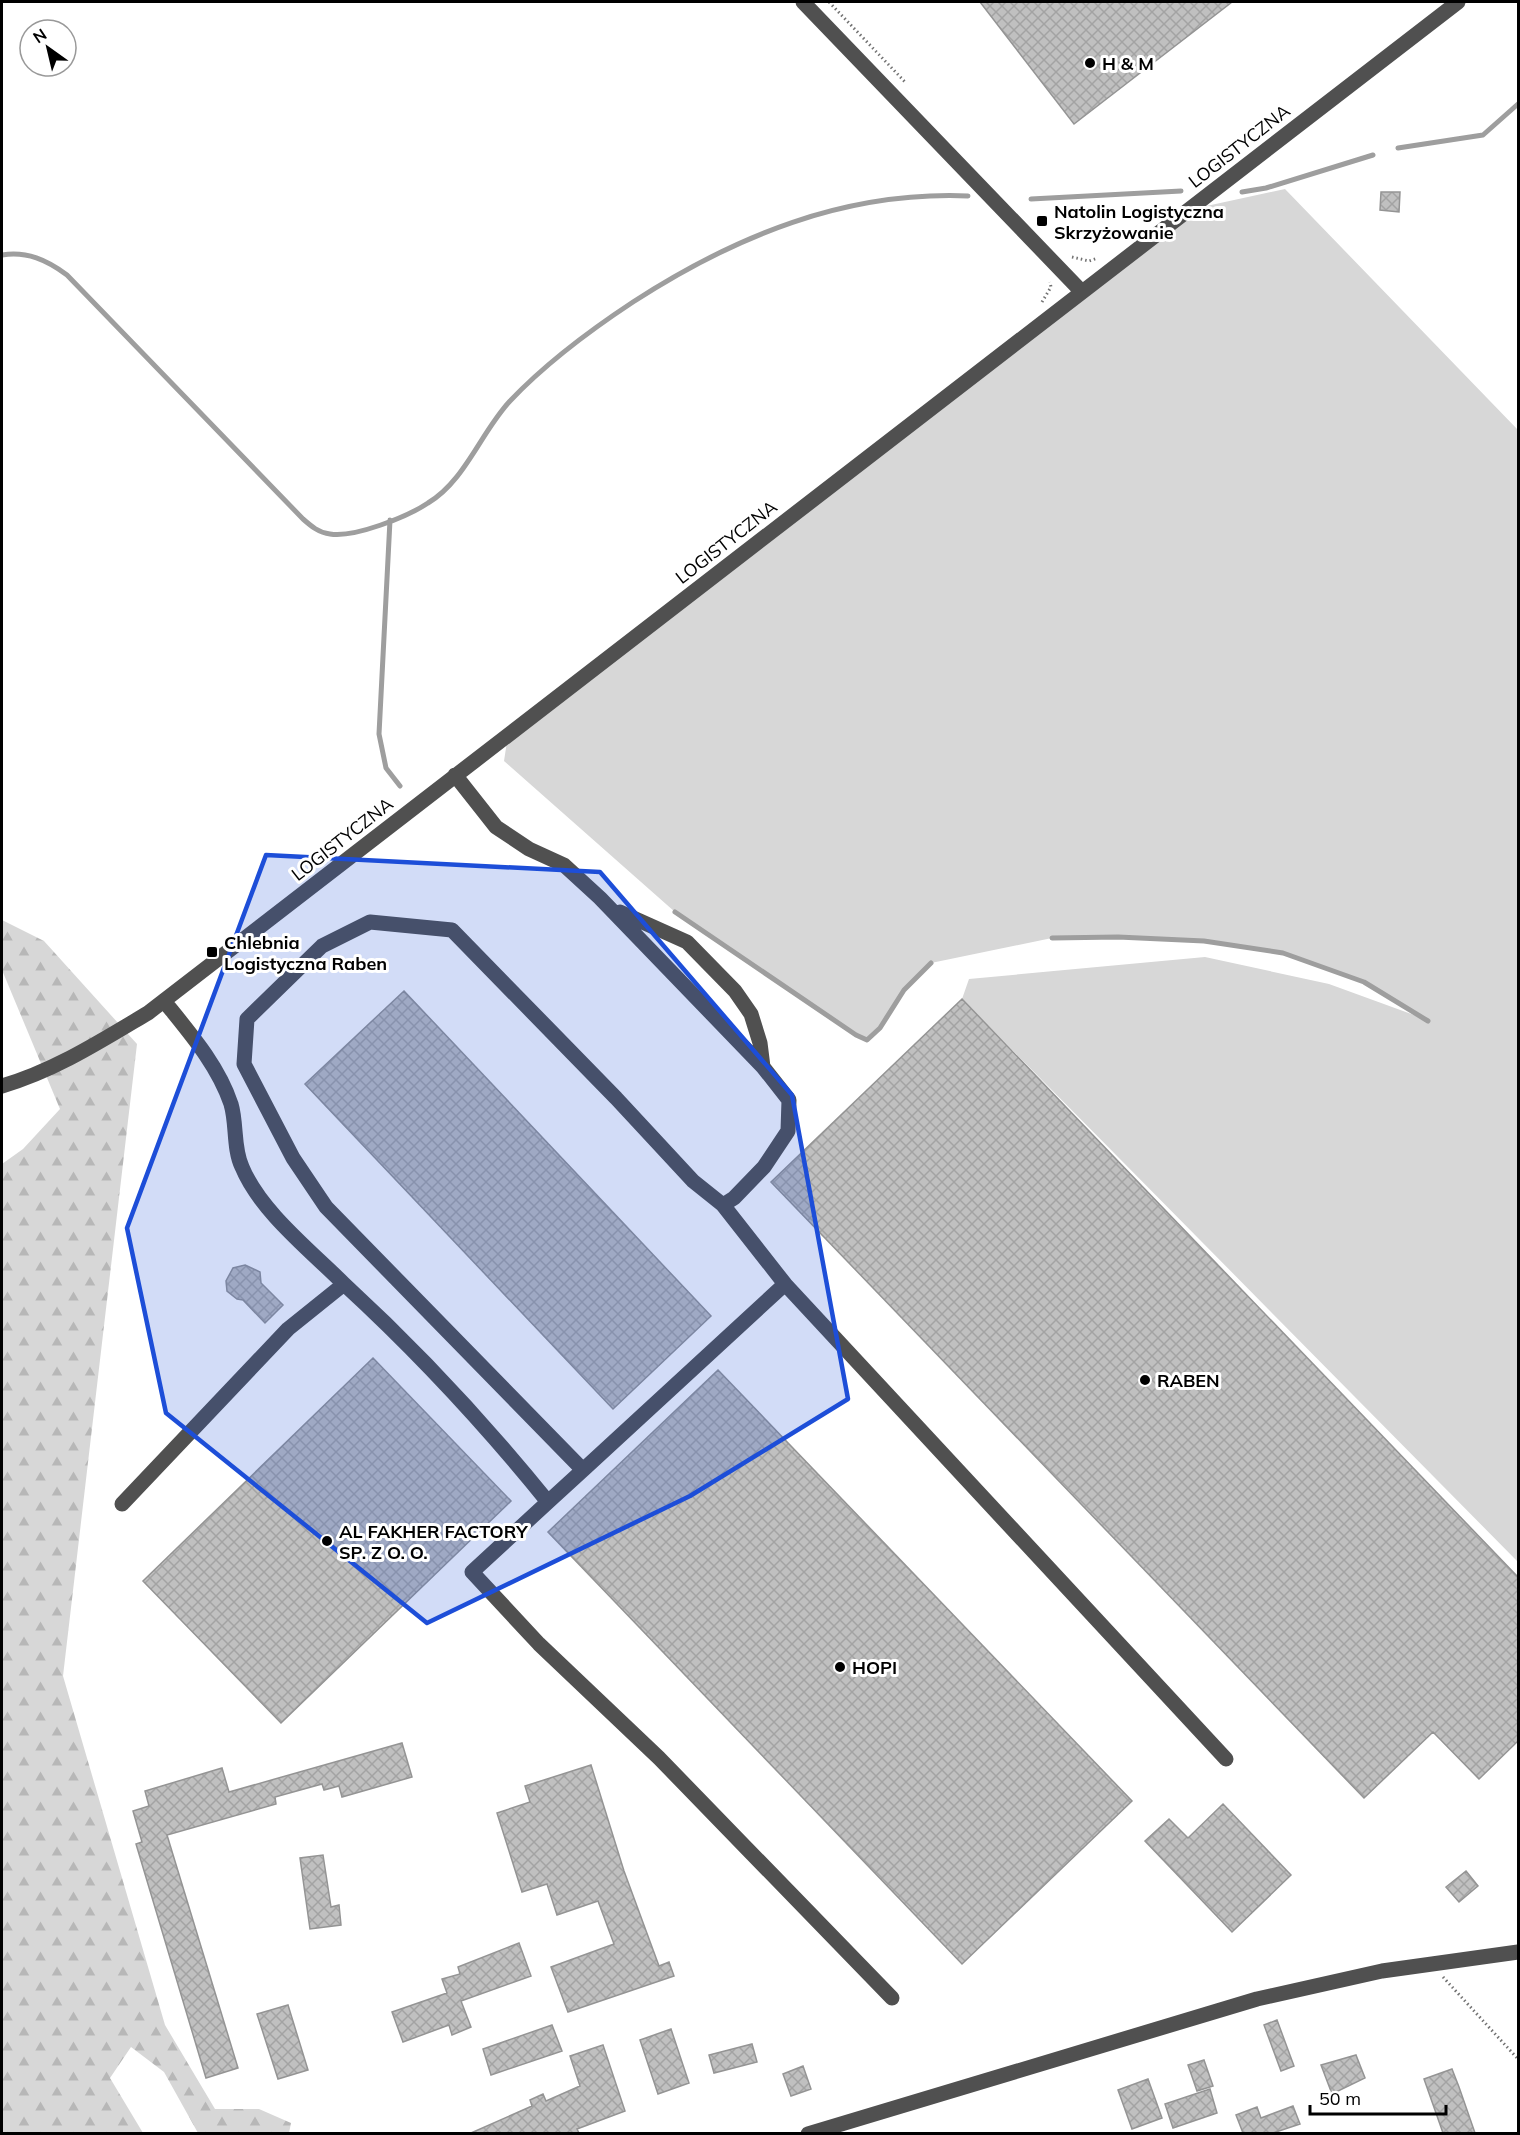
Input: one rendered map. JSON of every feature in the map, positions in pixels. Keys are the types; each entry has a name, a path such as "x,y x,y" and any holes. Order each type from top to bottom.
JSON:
{"street":[{"path":"803,2 1082,292"},
{"name":"LOGISTYCZNA","path":"2,1086 25,1079 85,1051 164,1000 1458,2"},
{"path":"455,776 496,827 529,849 564,865 600,898 763,1067 789,1100 788,1131 764,1167 723,1206"},
{"path":"600,898 622,914 687,942 722,976 751,1014 760,1043 763,1067"},
{"path":"583,1470 326,1207 293,1158 244,1064 247,1019 321,946 370,922 453,930 693,1181 723,1206 786,1284 1226,1759"},
{"path":"164,1000 219,1076 231,1105 241,1166 254,1190 286,1227 429,1366 494,1435 548,1502"},
{"path":"122,1504 288,1329 344,1284"},
{"path":"786,1284 472,1572 539,1644 659,1758 892,1998"},
{"path":"808,2133 1257,1999 1316,1984 1438,1962 1518,1952"}],"path":[{"path":"1065,250 1078,260 1089,261 1101,256"},
{"path":"1438,1962 1446,1982 1518,2059"}],"highlighted area":[{"path":"266,855 600,872 792,1095 848,1399 690,1496 427,1623 166,1413 127,1228"}],"green space":[{"path":"1285,189 1518,430 1518,1562 962,999 969,979 1205,957 1329,984 1425,1019 1364,982 1283,953 1204,941 1118,937 1052,938 931,963 904,990 880,1028 867,1040 856,1035 675,912 504,761 508,735 1188,210"},
{"path":"2,920 44,941 137,1044 63,1676 165,2025 215,2109 259,2109 291,2123 289,2133 198,2133 164,2072 131,2047 110,2078 143,2133 2,2133 2,1164 23,1149 60,1109 2,970"}],"building":[{"name":"H & M","path":"980,2 1232,2 1074,124"},
{"path":"1381,192 1400,192 1399,212 1380,210"},
{"path":"404,991 711,1316 613,1409 305,1084"},
{"name":"RABEN","path":"962,999 1518,1577 1518,1741 1479,1779 1433,1732 1364,1798 771,1182"},
{"path":"245,1265 260,1272 261,1283 283,1305 265,1323 243,1300 237,1299 227,1291 226,1281 233,1268"},
{"name":"AL FAKHER FACTORY SP. Z O. O.","path":"373,1358 511,1501 281,1723 143,1581"},
{"name":"HOPI","path":"718,1370 1132,1801 962,1964 548,1532"},
{"path":"402,1743 412,1777 342,1797 339,1786 324,1790 322,1784 275,1797 276,1804 167,1835 238,2068 206,2078 136,1844 142,1842 133,1811 149,1806 145,1791 222,1768 229,1792"},
{"path":"591,1765 624,1871 659,1966 669,1962 674,1976 568,2012 551,1967 614,1944 598,1901 557,1915 547,1884 522,1892 497,1813 530,1802 525,1786"},
{"path":"1223,1804 1291,1875 1232,1932 1145,1841 1169,1819 1188,1838"},
{"path":"323,1855 331,1907 339,1905 341,1925 310,1929 300,1858"},
{"path":"1466,1871 1478,1886 1459,1902 1446,1887"},
{"path":"519,1943 531,1976 461,2001 471,2027 452,2035 449,2025 403,2042 392,2012 447,1993 442,1979 460,1974 458,1967"},
{"path":"288,2005 308,2070 278,2079 257,2014"},
{"path":"1277,2020 1294,2066 1281,2071 1264,2025"},
{"path":"552,2025 562,2051 491,2075 483,2049"},
{"path":"671,2029 689,2083 658,2094 640,2040"},
{"path":"752,2044 757,2062 714,2073 709,2055"},
{"path":"603,2045 625,2111 577,2129 579,2133 471,2133 532,2106 530,2100 543,2094 546,2101 580,2086 570,2056"},
{"path":"1356,2055 1365,2078 1332,2094 1321,2065"},
{"path":"1204,2060 1213,2086 1197,2091 1188,2065"},
{"path":"803,2066 811,2089 791,2096 783,2074"},
{"path":"1452,2069 1475,2133 1443,2133 1424,2079"},
{"path":"1148,2079 1162,2118 1132,2129 1118,2090"},
{"path":"1210,2089 1217,2113 1173,2128 1165,2104"},
{"path":"1293,2106 1300,2124 1273,2133 1243,2133 1236,2115 1257,2107 1261,2118"}],"waterway":[{"path":"1398,148 1483,135 1518,104"},
{"path":"1242,192 1266,188 1373,155"},
{"path":"1031,199 1181,191"},
{"path":"2,255 20,254 36,258 67,275 303,519 322,532 340,534 366,530 394,520 419,509 441,494 463,469 500,413 538,374 568,348 633,302 711,257 793,222 835,210 878,201 922,196 968,196"},
{"path":"390,520 379,734 386,768 400,786"},
{"path":"675,912 856,1035 867,1040 880,1028 904,990 931,963"},
{"path":"1052,938 1118,937 1204,941 1283,953 1364,982 1428,1021"}],"place":[{"name":"H & M","path":"1090,63"},
{"name":"Natolin Logistyczna Skrzyżowanie","path":"1042,221"},
{"name":"Chlebnia Logistyczna Raben","path":"212,952"},
{"name":"RABEN","path":"1145,1380"},
{"name":"AL FAKHER FACTORY SP. Z O. O.","path":"327,1541"},
{"name":"HOPI","path":"840,1667"}]}
